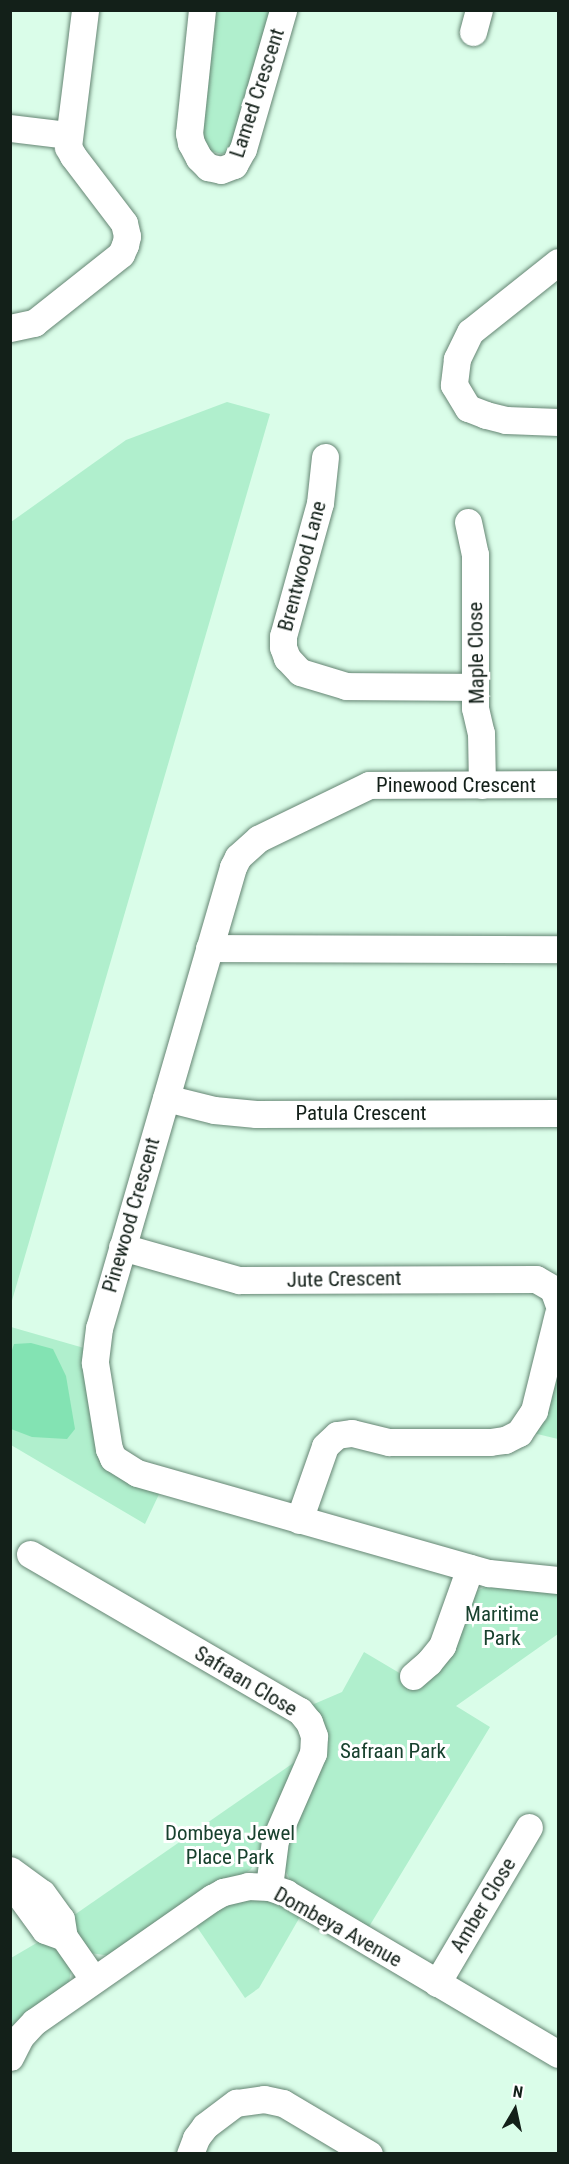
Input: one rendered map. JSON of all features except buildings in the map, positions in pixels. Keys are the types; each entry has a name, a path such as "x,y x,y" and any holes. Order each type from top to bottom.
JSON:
{"street":[{"path":"10,328 34,323 121,254 125,245 127,236 124,224 70,152 68,135 85,10"},
{"name":"Lamed Crescent","path":"202,10 189,133 191,143 199,158 208,166 220,170 234,165 243,149 283,10"},
{"path":"10,128 68,135"},
{"path":"558,262 471,332 461,346 454,386 468,408 486,415 506,420 558,422"},
{"name":"Brentwood Lane","path":"325,457 320,503 283,636 282,647 287,658 300,672 346,686 475,687"},
{"name":"Maple Close","path":"468,522 475,554 475,708 481,733 482,784"},
{"name":"Pinewood Crescent","path":"558,784 369,785 258,839 246,849 233,867 122,1247 99,1328 95,1352 106,1440 113,1458 137,1473 470,1568 502,1576 558,1580"},
{"path":"209,948 558,949"},
{"name":"Patula Crescent","path":"166,1098 214,1110 256,1114 558,1113"},
{"name":"Jute Crescent","path":"122,1247 239,1280 536,1278 553,1289 558,1303"},
{"path":"299,1520 325,1446 337,1435 352,1433 389,1442 478,1442 505,1440 519,1433 534,1411 558,1314"},
{"name":"Safraan Close","path":"30,1554 305,1716 312,1729 313,1753 275,1840 269,1887"},
{"path":"413,1676 442,1646 470,1568"},
{"name":"Amber Close","path":"437,1983 529,1827"},
{"path":"10,1870 42,1893 61,1919 64,1937 94,1980"},
{"path":"10,1882 45,1930 64,1937"},
{"name":"Dombeya Avenue","path":"10,2057 27,2029 94,1980 223,1892 248,1886 269,1887 286,1893 558,2054"},
{"path":"190,2154 200,2132 228,2109 245,2101 264,2099 283,2103 369,2154"}],"green space":[{"path":"211,11 274,11 233,149 222,154 211,151 204,145 198,127"},
{"path":"227,402 270,414 11,1304 11,522 126,440"},
{"path":"11,1327 84,1348 96,1442 161,1490 145,1524 11,1445"},
{"path":"558,1353 558,1439 533,1433"},
{"name":"Safraan Park","path":"488,1586 558,1589 558,1634 456,1706 490,1727 367,1930 291,1882 283,1865 310,1710 314,1704 342,1692 364,1652 418,1684 474,1592"},
{"name":"Dombeya Jewel Place Park","path":"302,1757 261,1857 250,1870 111,1956 90,1953 67,1920"},
{"path":"241,1898 273,1900 301,1915 259,1988 245,1998 195,1924 222,1905"},
{"path":"40,1941 55,1946 71,1970 69,1983 11,2033 11,1958"}],"shaded area":[{"path":"31,1343 53,1349 66,1376 75,1429 67,1439 32,1437 11,1429 11,1353 14,1344"}],"park label":[{"name":"Maritime Park","path":"502,1626"}]}
